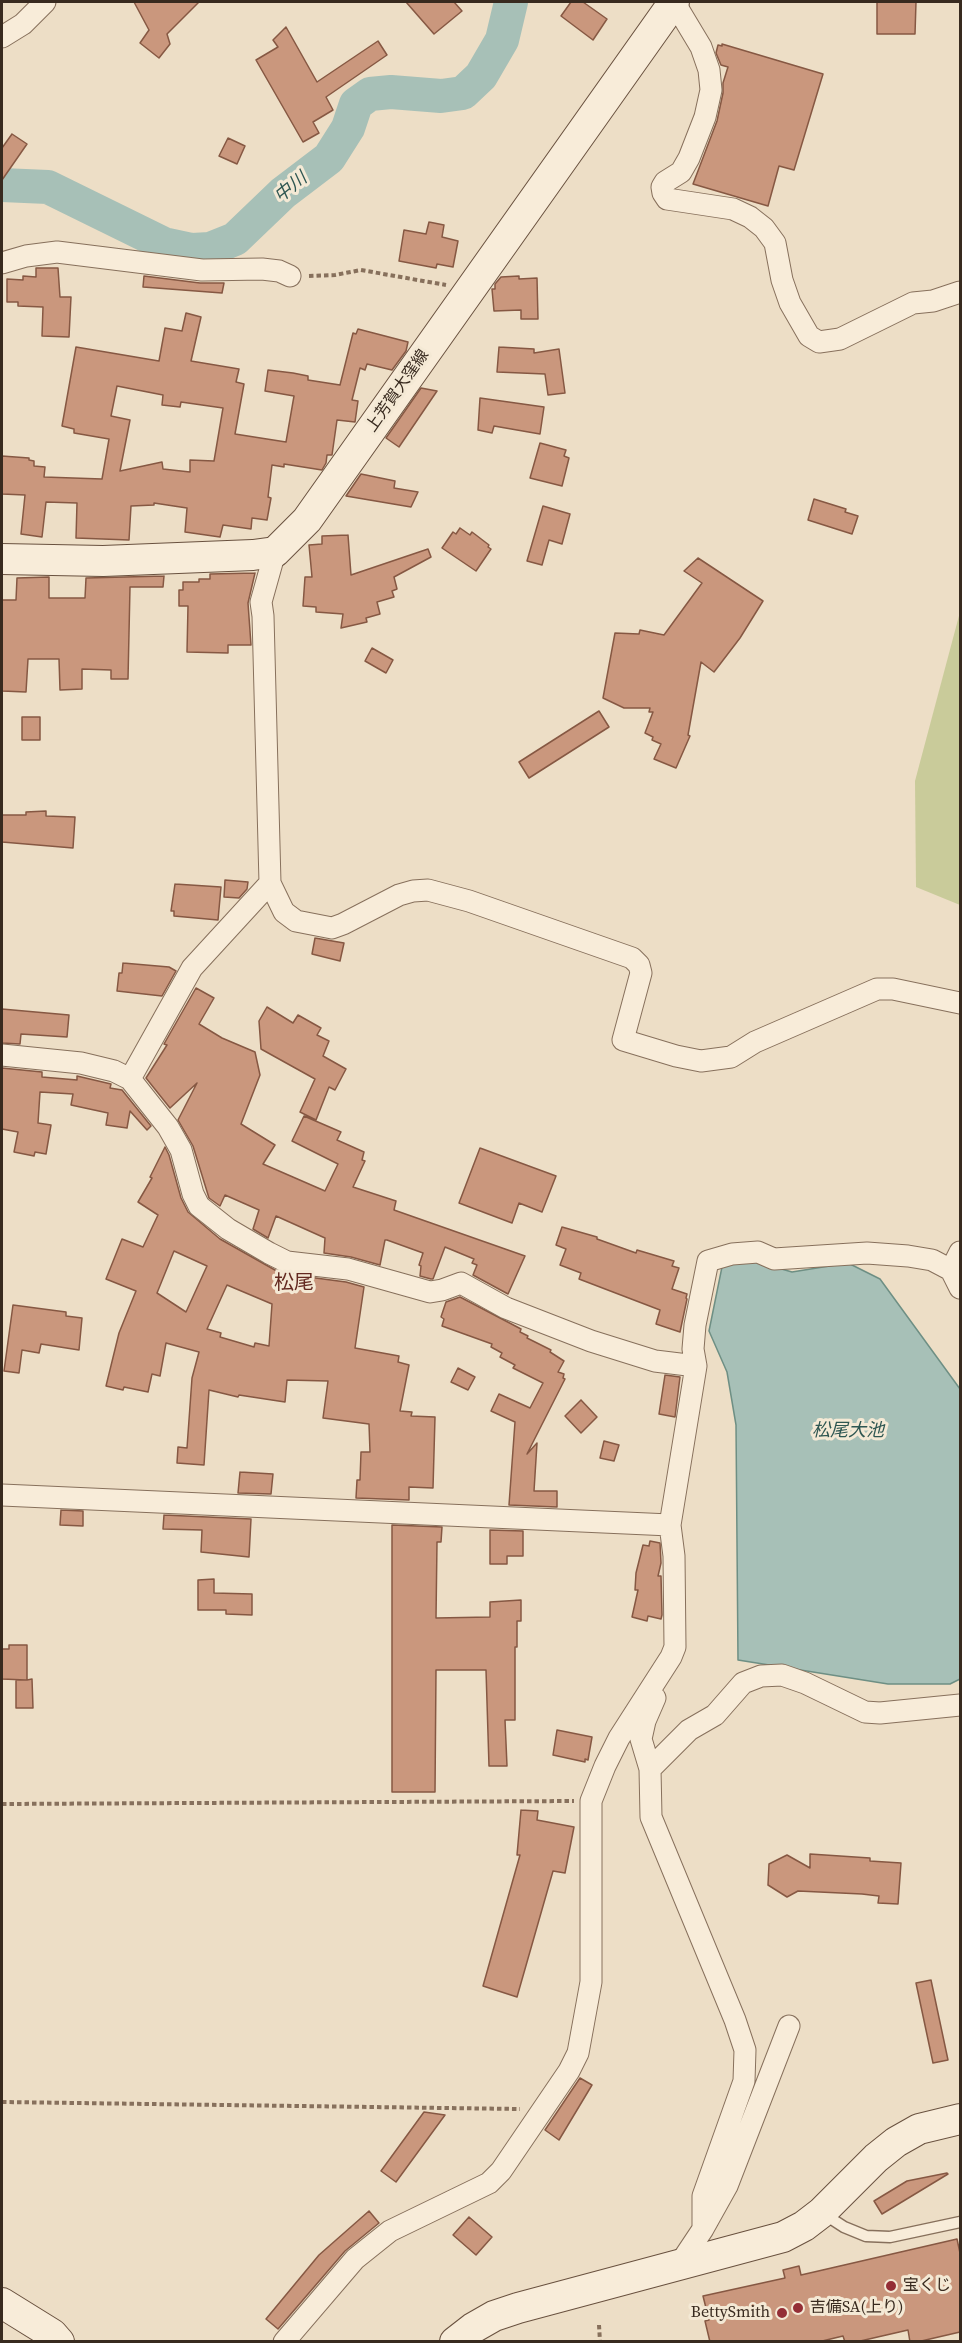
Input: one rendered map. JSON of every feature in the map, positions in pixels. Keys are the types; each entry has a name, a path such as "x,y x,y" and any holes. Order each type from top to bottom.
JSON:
{"main road":[{"name":"上芳賀大窪線","path":"275,552 307,520 674,2"},
{"path":"2,559 103,561 253,555 275,552"},
{"path":"455,2342 472,2328 494,2316 518,2308 783,2236 804,2226 821,2213 876,2158 896,2142 919,2129 960,2119"},
{"path":"2,2303 52,2334 58,2342"}],"street":[{"path":"2,37 23,24 45,2"},
{"path":"674,2 701,47 709,70 711,90 705,117 689,158 681,172 665,182 662,187 667,199 733,209 750,217 764,228 775,243 782,280 790,303 809,336 819,342 840,339 913,303 933,301 960,292"},
{"path":"2,263 27,256 57,252 202,270 262,268 290,276"},
{"path":"275,552 261,602 270,883 284,912 296,921 332,928 399,895 428,890 470,901 632,958 639,965 641,973 623,1040 701,1061 731,1058 755,1042 877,989 893,989 960,1003"},
{"path":"130,1079 192,968 270,883"},
{"path":"2,1055 90,1065 114,1071 130,1079 168,1127 181,1150 193,1194 199,1206 228,1229 287,1262 348,1269 430,1292 461,1283 506,1308 591,1341 655,1361 696,1366"},
{"path":"284,2342 355,2259 390,2231 489,2183 501,2171 569,2071 578,2053 587,2003 592,1953 591,1801 619,1738 675,1647 674,1557 670,1525 696,1366 693,1349 708,1261 732,1254 758,1252 774,1260 867,1254 932,1260 957,1270"},
{"path":"2,1495 670,1525"},
{"path":"666,1665 666,1674 645,1721 641,1739 650,1769 651,1817 735,2020 745,2050 744,2081 703,2196 703,2229"},
{"path":"650,1769 689,1730 715,1715 743,1683 761,1676 782,1675 806,1683 865,1712 880,1713 960,1705"},
{"path":"679,2265 703,2229 727,2186 789,2026"}],"lane":[{"path":"821,2213 844,2228 866,2236 890,2237 960,2222"}],"path":[{"path":"290,276 335,275 361,270 439,283 468,291"},
{"path":"2,1804 591,1801"},
{"path":"2,2102 543,2109"},
{"path":"599,2325 600,2342"}],"green space":[{"path":"960,612 960,905 916,887 915,781"}],"water":[{"name":"松尾大池","path":"743,1258 792,1272 848,1263 880,1279 960,1389 960,1679 950,1684 888,1684 738,1660 736,1425 727,1372 709,1331 723,1262"}],"building":[{"path":"134,2 199,2 167,34 170,44 159,58 140,43 149,30"},
{"path":"406,2 454,2 462,11 434,34"},
{"path":"571,2 583,2 607,19 593,40 561,16"},
{"path":"877,2 916,2 915,34 877,34"},
{"path":"286,27 317,82 378,41 387,55 326,97 333,110 313,122 319,133 303,142 256,60 278,47 273,40"},
{"path":"722,44 823,74 794,170 779,166 768,206 693,184 717,121 723,93 723,83 728,67 721,65 716,53 718,45 722,46"},
{"path":"12,134 27,144 2,180 2,148"},
{"path":"228,138 245,146 237,164 219,156"},
{"path":"429,222 444,225 442,237 458,241 453,267 437,264 436,268 399,261 404,230 426,234"},
{"path":"36,268 58,268 60,297 71,297 69,337 42,336 43,307 18,306 18,302 7,302 7,279 23,280 23,276 36,277"},
{"path":"144,276 200,283 224,283 222,293 143,287"},
{"path":"519,276 519,279 537,278 538,319 521,319 521,310 494,311 492,289 495,289 495,284 501,277"},
{"path":"186,313 201,317 191,361 239,369 236,382 244,384 235,434 286,442 294,396 265,391 268,370 308,376 308,380 340,385 353,333 356,334 358,329 408,342 406,351 392,370 367,364 365,370 360,368 352,400 358,401 355,422 337,420 332,455 327,455 322,470 284,464 284,467 272,465 268,497 271,498 267,520 252,518 251,529 223,525 220,537 185,532 187,508 154,503 154,505 131,506 129,540 76,538 77,503 46,502 42,537 21,534 25,495 2,494 2,456 29,458 34,461 34,466 45,467 44,477 102,479 109,439 74,433 74,429 62,426 76,347 159,361 165,328 182,331","holes":["117,386 163,395 162,405 180,407 181,402 223,408 214,461 190,460 190,472 163,469 162,462 120,471 130,420 111,416"]},
{"path":"499,347 534,349 534,353 559,349 565,393 548,395 545,374 497,372"},
{"path":"421,388 437,391 399,447 386,438"},
{"path":"480,398 544,407 540,434 494,426 492,433 478,430"},
{"path":"540,443 566,450 564,456 569,458 562,486 530,478"},
{"path":"361,474 395,481 394,488 418,492 411,507 346,496"},
{"path":"814,499 846,509 845,512 858,516 852,534 808,520"},
{"path":"543,506 570,514 562,544 549,540 542,565 527,561"},
{"path":"460,528 470,535 472,532 491,549 476,571 442,548 453,532 456,534"},
{"path":"348,535 351,575 428,549 431,557 394,577 397,589 392,591 394,597 377,602 380,614 366,618 367,622 341,628 343,614 316,612 316,607 303,606 305,577 312,577 309,545 322,544 322,536"},
{"path":"698,558 763,601 740,638 714,672 701,662 688,735 690,736 676,768 654,759 661,744 652,740 653,737 645,733 653,712 649,712 650,708 624,708 603,698 615,633 639,634 640,630 664,635 702,583 684,571"},
{"path":"255,573 248,603 251,645 228,645 228,653 187,652 188,606 179,606 179,590 183,590 183,582 210,579 210,574"},
{"path":"164,576 163,587 130,587 128,679 111,679 111,670 82,669 82,689 60,690 59,659 28,659 26,692 2,691 2,600 16,600 17,578 49,577 49,598 85,598 86,578"},
{"path":"372,648 393,660 386,673 365,661"},
{"path":"599,711 609,727 529,778 519,762"},
{"path":"22,717 40,717 40,740 22,740"},
{"path":"46,811 46,816 75,817 73,848 2,842 2,815 26,815 26,812"},
{"path":"225,880 248,882 247,889 239,898 224,897"},
{"path":"175,884 221,887 218,920 174,916 174,911 171,911"},
{"path":"315,938 344,943 340,961 312,954"},
{"path":"123,963 169,967 176,971 162,996 117,991 119,973 122,973"},
{"path":"196,988 214,998 199,1024 222,1038 255,1052 260,1075 241,1124 275,1145 263,1164 325,1191 338,1164 292,1141 304,1116 341,1132 337,1140 364,1152 362,1160 365,1161 353,1187 396,1201 394,1210 525,1256 508,1294 473,1275 477,1265 472,1263 474,1259 445,1247 433,1279 431,1279 420,1276 421,1266 419,1265 423,1253 385,1240 380,1265 324,1253 325,1238 276,1216 268,1238 253,1229 259,1210 225,1195 220,1206 209,1198 193,1146 178,1120 197,1083 170,1108 146,1078 167,1045 164,1044"},
{"path":"267,1007 293,1023 298,1015 321,1028 317,1035 329,1041 323,1056 346,1069 335,1090 329,1087 316,1120 300,1112 315,1079 261,1049 259,1021"},
{"path":"2,1009 69,1015 67,1037 21,1034 20,1044 2,1043"},
{"path":"2,1068 42,1072 42,1077 77,1080 77,1076 111,1084 110,1088 122,1090 151,1126 147,1130 130,1111 127,1128 106,1125 108,1113 71,1105 73,1094 40,1092 38,1123 51,1125 46,1154 35,1152 34,1156 14,1152 18,1132 2,1129"},
{"path":"165,1147 181,1198 188,1212 220,1239 282,1274 307,1280 308,1277 346,1282 364,1287 355,1348 399,1356 398,1362 409,1365 400,1411 412,1412 411,1416 435,1417 433,1488 409,1487 409,1500 356,1498 357,1480 360,1480 361,1452 370,1452 369,1424 323,1418 328,1381 287,1380 285,1402 239,1395 238,1397 209,1390 204,1465 177,1463 178,1447 187,1448 192,1378 199,1352 166,1343 160,1376 152,1374 148,1392 106,1386 119,1333 136,1291 106,1279 122,1239 143,1247 158,1215 138,1202 152,1178 150,1177","holes":["174,1251 207,1266 186,1312 157,1293","227,1285 272,1304 269,1346 255,1343 254,1347 220,1337 221,1333 207,1329"]},
{"path":"480,1148 556,1176 542,1212 519,1203 512,1223 459,1203"},
{"path":"562,1227 597,1237 597,1239 636,1253 637,1250 674,1261 672,1266 679,1268 672,1289 687,1294 680,1332 656,1324 660,1310 579,1279 581,1273 560,1265 566,1249 556,1245"},
{"path":"460,1297 521,1329 520,1332 528,1336 527,1338 551,1350 550,1352 564,1361 558,1372 564,1374 565,1379 527,1454 537,1443 534,1491 557,1491 557,1507 509,1505 515,1422 491,1411 499,1394 530,1408 543,1383 513,1368 515,1365 500,1357 502,1353 491,1347 492,1344 442,1326 444,1319 441,1317 446,1302"},
{"path":"13,1305 66,1312 66,1316 82,1318 79,1350 41,1344 39,1353 22,1350 19,1373 4,1371"},
{"path":"458,1368 475,1377 468,1390 451,1382"},
{"path":"665,1375 680,1377 675,1417 659,1414"},
{"path":"581,1400 597,1417 581,1433 565,1416"},
{"path":"604,1441 619,1445 614,1461 600,1458"},
{"path":"240,1472 273,1474 271,1494 238,1493"},
{"path":"61,1510 83,1511 83,1526 60,1525"},
{"path":"164,1515 251,1519 249,1557 201,1552 202,1530 163,1529"},
{"path":"392,1525 442,1527 441,1542 437,1542 436,1618 490,1617 490,1602 521,1600 521,1621 517,1621 517,1647 515,1647 515,1720 505,1720 507,1766 489,1766 486,1670 436,1670 435,1792 392,1792"},
{"path":"490,1530 523,1531 523,1556 507,1556 507,1564 490,1564"},
{"path":"650,1541 660,1543 661,1563 658,1576 661,1576 662,1615 661,1619 648,1616 647,1621 632,1617 638,1590 635,1590 636,1573 643,1545 649,1546"},
{"path":"214,1579 214,1593 252,1594 252,1615 226,1614 226,1610 198,1610 198,1580"},
{"path":"9,1645 27,1645 27,1680 32,1679 33,1708 16,1708 16,1680 26,1680 2,1679 2,1649 9,1649"},
{"path":"557,1730 592,1737 588,1760 585,1759 585,1762 553,1755"},
{"path":"521,1810 538,1811 537,1820 574,1827 565,1873 553,1871 517,1997 483,1986 520,1855 517,1855"},
{"path":"810,1854 870,1858 870,1861 901,1863 898,1904 878,1903 879,1896 862,1894 798,1891 787,1897 768,1885 769,1864 787,1855 810,1868"},
{"path":"931,1980 948,2060 933,2063 916,1983"},
{"path":"580,2078 592,2085 559,2140 545,2130"},
{"path":"424,2112 445,2115 396,2182 381,2171"},
{"path":"947,2173 882,2214 874,2201 907,2181"},
{"path":"369,2211 379,2223 345,2251 278,2329 266,2319 319,2255"},
{"path":"469,2217 492,2237 476,2255 453,2235"},
{"path":"957,2239 960,2253 960,2332 917,2342 910,2342 908,2330 856,2342 845,2342 843,2336 818,2342 710,2342 705,2321 709,2320 703,2296 785,2278 783,2270 799,2266 801,2275"}],"waterway":[{"name":"中川","path":"2,185 48,187 164,244 192,250 210,249 235,239 283,193 329,158 348,128 356,104 370,94 391,92 441,96 463,93 481,76 502,40 511,2"}],"place":[{"name":"宝くじ","path":"891,2286"},
{"name":"吉備SA(上り)","path":"798,2308"},
{"name":"BettySmith","path":"782,2313"}],"district":[{"name":"松尾","path":"294,1284"}]}
